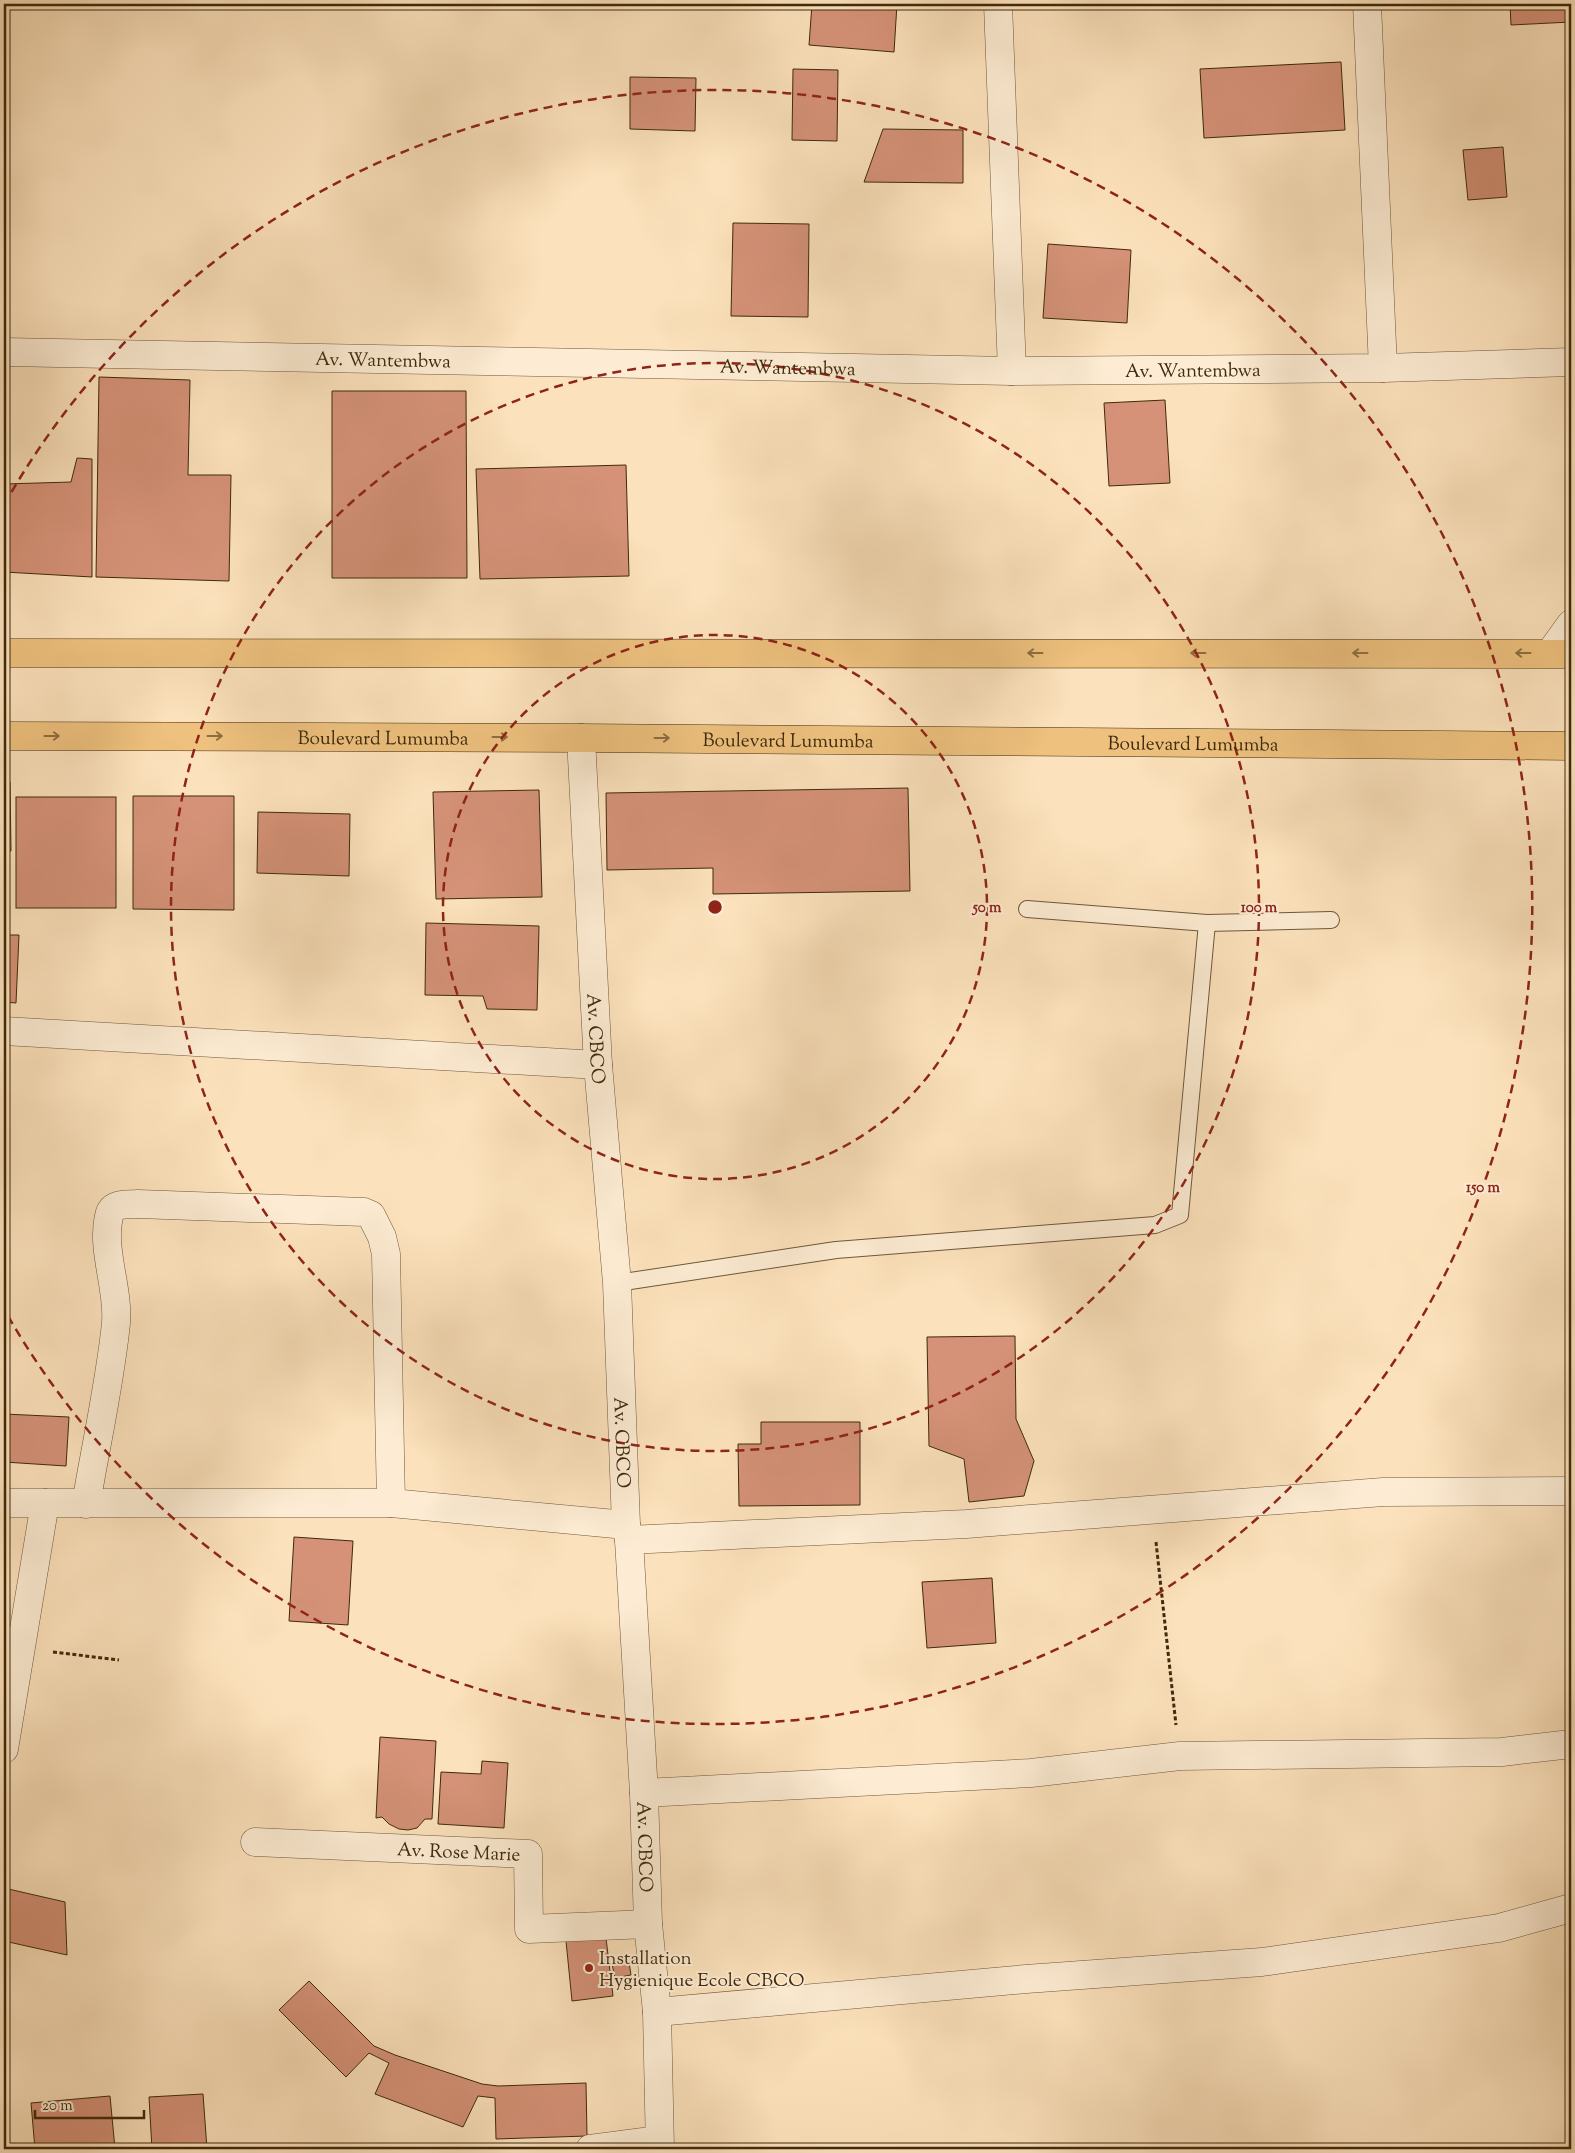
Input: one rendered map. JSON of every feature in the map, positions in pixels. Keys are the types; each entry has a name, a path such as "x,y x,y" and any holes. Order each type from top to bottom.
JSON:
{"highway":[{"path":"4,653 1561,653"},
{"name":"Boulevard Lumumba","path":"4,736 581,738 1571,746"}],"street":[{"path":"998,4 1012,371"},
{"path":"1367,4 1382,368"},
{"name":"Av. Wantembwa","path":"4,352 1012,371 1382,368 1571,362"},
{"path":"1561,653 1571,624"},
{"name":"Av. CBCO","path":"581,738 598,1065 617,1283 628,1533 644,1793 648,1924 657,2012 659,2145"},
{"path":"4,1031 598,1065"},
{"path":"86,1504 116,1322 108,1244 109,1215 113,1208 118,1205 138,1204 364,1212 371,1216 382,1237 386,1254 391,1503"},
{"path":"4,1503 391,1503 628,1533 966,1524 1383,1492 1571,1491"},
{"path":"4,1749 45,1503"},
{"path":"644,1793 1032,1773 1180,1756 1502,1752 1571,1744"},
{"name":"Av. Rose Marie","path":"255,1842 528,1854 529,1928 648,1924"},
{"path":"657,2012 1026,1979 1262,1962 1499,1928 1571,1908"},
{"path":"590,2149 659,2145"}],"lane":[{"path":"1027,909 1207,923 1331,920"},
{"path":"617,1283 836,1250 1156,1225 1180,1215 1207,923"}],"path":[{"path":"1152,1509 1180,1756"},
{"path":"20,1648 119,1660"}],"building":[{"path":"812,4 897,4 894,52 809,45"},
{"path":"1510,4 1571,4 1571,22 1511,25"},
{"path":"1341,62 1345,130 1204,138 1200,69"},
{"path":"793,69 838,70 837,141 792,140"},
{"path":"630,77 696,78 695,131 630,129"},
{"path":"883,129 963,130 963,183 864,182"},
{"path":"1503,147 1507,197 1468,200 1463,150"},
{"path":"733,223 809,224 808,317 731,316"},
{"path":"1048,244 1131,250 1127,323 1043,318"},
{"path":"99,377 190,380 188,475 231,475 229,581 96,577"},
{"path":"332,391 466,391 467,578 332,578"},
{"path":"1165,400 1170,483 1109,486 1104,403"},
{"path":"77,458 92,459 92,577 4,572 4,484 71,482"},
{"path":"626,465 629,576 480,579 476,469"},
{"path":"4,782 10,782 11,851 4,851"},
{"path":"908,788 910,891 713,894 713,868 607,870 606,793"},
{"path":"539,790 542,897 436,899 433,792"},
{"path":"133,796 234,796 234,910 133,909"},
{"path":"16,797 116,797 116,908 16,908"},
{"path":"258,812 350,814 349,876 257,873"},
{"path":"426,923 539,926 537,1010 487,1009 483,996 425,995"},
{"path":"4,935 19,935 16,1003 4,1002"},
{"path":"1015,1336 1016,1419 1034,1461 1024,1496 969,1502 964,1459 929,1446 927,1337"},
{"path":"4,1414 69,1417 66,1466 4,1462"},
{"path":"761,1422 860,1422 860,1505 739,1506 738,1444 761,1444"},
{"path":"294,1537 353,1541 348,1625 289,1621"},
{"path":"992,1578 996,1643 927,1648 922,1582"},
{"path":"380,1737 436,1741 432,1819 425,1819 417,1828 399,1829 389,1824 382,1817 376,1818"},
{"path":"482,1761 508,1763 504,1828 438,1824 441,1772 481,1774"},
{"path":"4,1888 65,1902 67,1955 4,1941"},
{"name":"Installation Hygienique Ecole CBCO","path":"606,1938 613,1996 572,2001 566,1941"},
{"path":"629,1962 631,1975 615,1978 612,1964"},
{"path":"309,1981 374,2046 395,2055 482,2084 498,2086 586,2083 587,2136 496,2139 495,2098 478,2096 463,2127 375,2094 389,2063 369,2053 346,2077 279,2010"},
{"path":"203,2094 207,2149 152,2149 149,2097"},
{"path":"110,2096 115,2149 35,2149 31,2103"}],"place":[{"name":"Installation Hygienique Ecole CBCO","path":"589,1968"}]}
